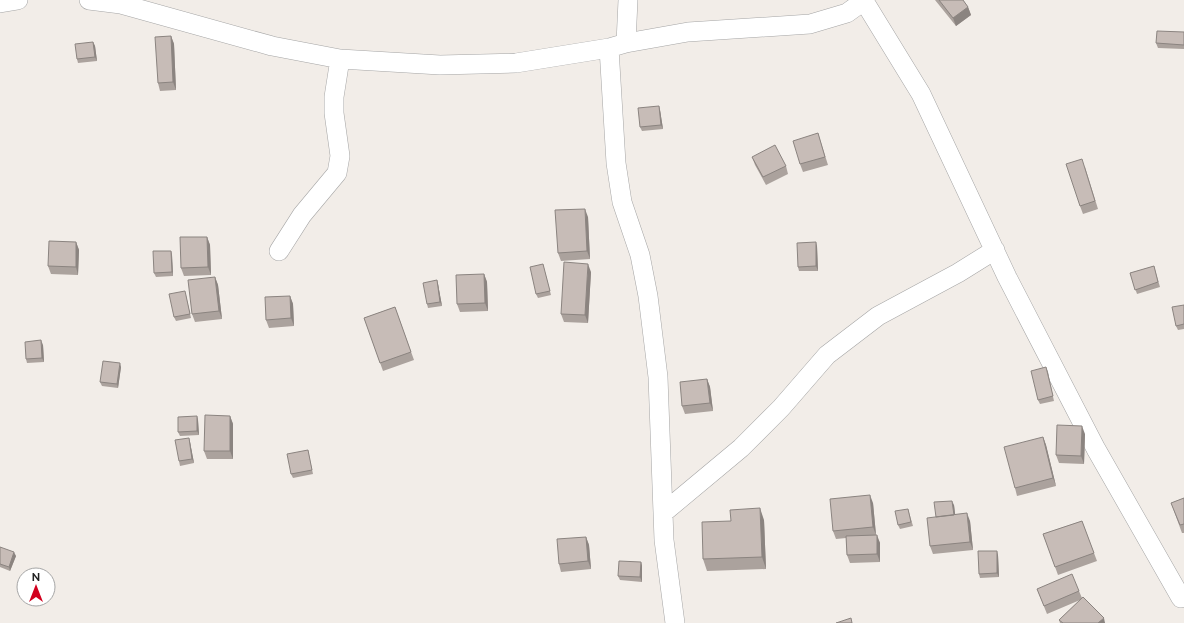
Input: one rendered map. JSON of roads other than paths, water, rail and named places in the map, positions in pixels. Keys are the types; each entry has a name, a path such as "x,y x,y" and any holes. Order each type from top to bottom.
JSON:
{"street":[{"path":"0,3 18,0"},
{"path":"89,0 121,4 272,46 340,59 440,65 516,63 688,32 810,24 847,13 865,0 921,94 995,250 1096,449 1181,598"},
{"path":"628,0 617,46 616,163 622,202 640,255 648,296 658,377 664,540 675,623"},
{"path":"279,251 302,215 337,173 340,156 334,113 334,97 340,59"},
{"path":"663,513 741,448 781,408 828,355 878,316 958,273 995,250"}]}
